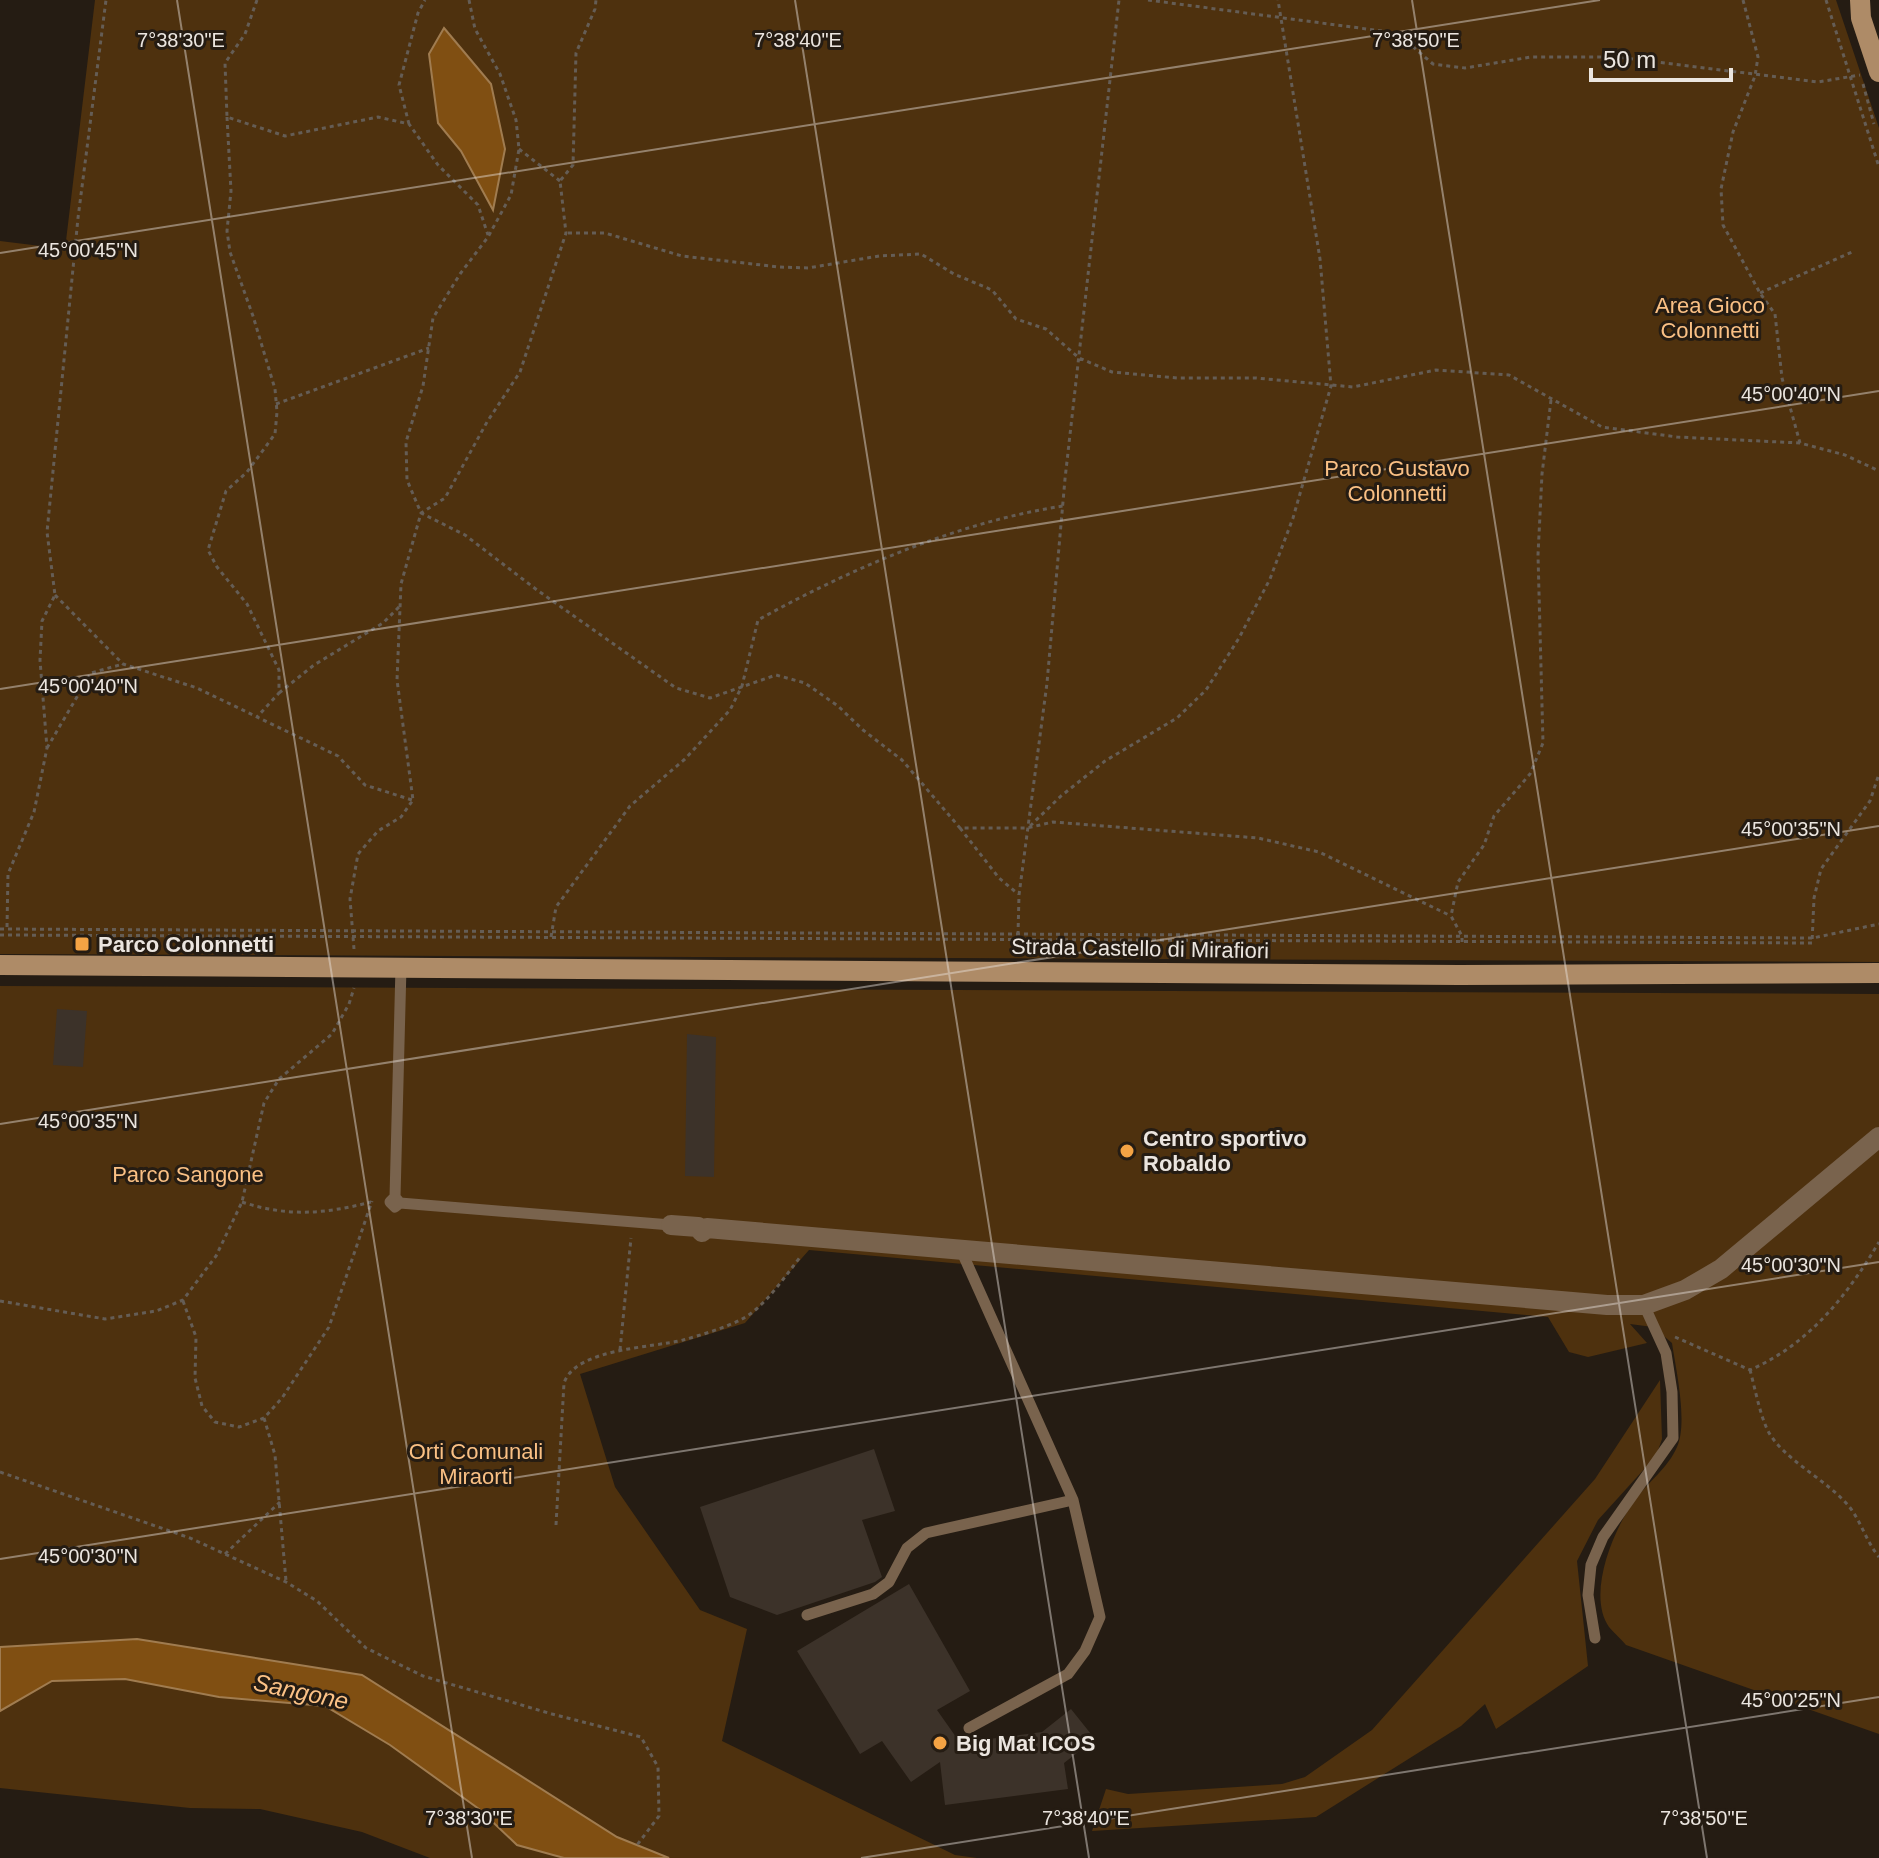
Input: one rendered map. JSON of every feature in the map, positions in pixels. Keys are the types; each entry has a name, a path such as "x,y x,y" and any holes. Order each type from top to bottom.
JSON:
{"street":[{"path":"1850,0 1861,9 1870,73"},
{"name":"Strada Castello di Mirafiori","path":"0,965 1459,975 1879,973"},
{"path":"671,1225 1591,1304 1644,1305 1685,1290 1721,1269 1879,1137"}],"lane":[{"path":"401,967 397,1200 671,1225"},
{"path":"961,1250 1073,1500 1100,1617 1085,1651 1068,1674 969,1728"},
{"path":"1595,1638 1588,1595 1591,1565 1603,1537 1673,1438 1671,1380 1666,1353 1644,1305"},
{"path":"807,1615 873,1594 889,1582 907,1548 926,1533 1073,1500"}],"path":[{"path":"6,935 8,874 34,812 47,748 40,660 42,621 55,595 47,532 78,218 106,0"},
{"path":"257,0 245,34 225,63 231,191 227,231 230,252 275,389 275,434 247,472 226,491 208,550 217,567 247,604 279,670 279,693"},
{"path":"425,0 418,13 399,85 409,124 438,165 478,205 488,237"},
{"path":"0,1301 105,1319 156,1311 183,1300 216,1256 242,1202 264,1103 279,1079 332,1034 349,1004 356,981 350,899 358,854 378,831 401,817 413,800 397,680 401,584 421,513 407,480 406,442 423,386 433,318 488,237 511,195 519,149 516,120 500,74 475,29 469,0"},
{"path":"560,181 573,165 576,53 596,0"},
{"path":"1018,940 1019,895 1047,683 1063,506 1119,0"},
{"path":"1148,0 1397,33 1433,64 1465,68 1531,57 1616,57 1818,82 1870,73"},
{"path":"1027,828 1094,770 1177,718 1206,690 1239,638 1270,579 1293,518 1331,386 1320,259 1278,0"},
{"path":"1743,0 1758,57 1755,76 1733,132 1721,189 1723,225 1775,314 1782,378 1800,443"},
{"path":"1826,0 1879,167"},
{"path":"227,117 285,136 378,117 409,124"},
{"path":"421,513 445,498 487,422 520,372 566,233 560,181 519,149"},
{"path":"566,233 605,233 682,256 779,267 808,268 879,256 921,254 954,274 992,290 1016,319 1046,329 1079,358 1112,372 1177,378 1256,378 1353,387 1436,370 1509,375 1602,427 1677,437 1800,443 1845,455 1879,471"},
{"path":"1760,293 1852,252"},
{"path":"276,404 429,348"},
{"path":"1451,916 1458,882 1484,845 1494,816 1530,774 1543,743 1538,555 1542,474 1551,399"},
{"path":"551,937 556,907 630,806 685,759 730,710 742,686 758,620 854,571 957,532 1020,512 1063,506"},
{"path":"421,513 465,535 676,688 710,698 776,675 805,683 838,706 902,760 999,878 1019,895"},
{"path":"55,595 123,664 197,688 338,756 365,785 413,800"},
{"path":"257,717 279,693 314,665 383,623 401,606"},
{"path":"47,748 91,673 123,664"},
{"path":"0,935 1812,943 1814,898 1821,869 1870,801 1879,774"},
{"path":"960,828 1027,828 1053,822 1258,838 1319,852 1451,916 1462,942"},
{"path":"0,929 1813,938 1879,924"},
{"path":"183,1300 196,1337 195,1378 202,1406 215,1422 239,1427 264,1418 282,1398 329,1327 372,1201 333,1212 267,1210 242,1202"},
{"path":"620,1352 633,1222"},
{"path":"556,1525 564,1383 567,1375 588,1360 682,1340 743,1319 769,1294 802,1254 807,1237"},
{"path":"1653,1327 1750,1370 1775,1359 1807,1335 1853,1285 1879,1242"},
{"path":"1750,1370 1768,1430 1790,1456 1822,1480 1852,1511 1867,1542 1879,1557"},
{"path":"264,1418 275,1455 286,1582"},
{"path":"0,1472 190,1538 286,1582 317,1601 366,1648 423,1676 641,1737 658,1767 659,1816 637,1845"},
{"path":"225,1554 280,1502"}],"green space":[{"name":"Parco Gustavo Colonnetti","path":"95,0 1836,0 1879,128 1879,962 0,954 0,241 65,249"},
{"name":"Parco Sangone","path":"0,986 1879,994 1879,1734 1626,1645 1609,1627 1600,1597 1611,1544 1640,1493 1668,1462 1680,1436 1680,1396 1672,1343 1653,1327 1630,1324 1647,1343 1588,1357 1569,1352 1548,1317 809,1250 745,1323 580,1374 615,1487 700,1610 747,1629 722,1741 955,1855 977,1858 669,1858 617,1837 362,1675 137,1639 0,1647"},
{"path":"1660,1380 1662,1439 1656,1456 1598,1520 1577,1561 1588,1666 1496,1729 1485,1704 1461,1726 1316,1817 1092,1831 1106,1789 1128,1794 1282,1784 1305,1777 1372,1730 1595,1479"},
{"path":"125,1679 219,1697 325,1706 390,1745 479,1809 517,1845 564,1858 430,1858 362,1832 260,1809 190,1808 0,1788 0,1711 52,1681"}],"water":[{"path":"444,28 491,84 505,149 493,210 461,151 438,123 429,54"},
{"name":"Sangone","path":"137,1639 362,1675 617,1837 669,1858 564,1858 517,1845 479,1809 390,1745 325,1706 219,1697 125,1679 52,1681 0,1711 0,1647"}],"building":[{"path":"57,1009 87,1011 83,1067 53,1065"},
{"path":"687,1034 716,1037 714,1177 685,1176"},
{"path":"874,1449 895,1511 862,1520 882,1577 777,1615 730,1597 700,1507"},
{"path":"909,1584 970,1691 937,1710 968,1754 981,1740 1042,1732 1071,1709 1095,1739 1064,1763 1068,1789 945,1805 940,1762 911,1782 882,1741 860,1754 797,1651"}],"place":[{"name":"Parco Colonnetti","path":"82,944"},
{"name":"Centro sportivo Robaldo","path":"1127,1151"},
{"name":"Big Mat ICOS","path":"940,1743"}],"park label":[{"name":"Area Gioco Colonnetti","path":"1710,318"},
{"name":"Orti Comunali Miraorti","path":"476,1464"}]}
